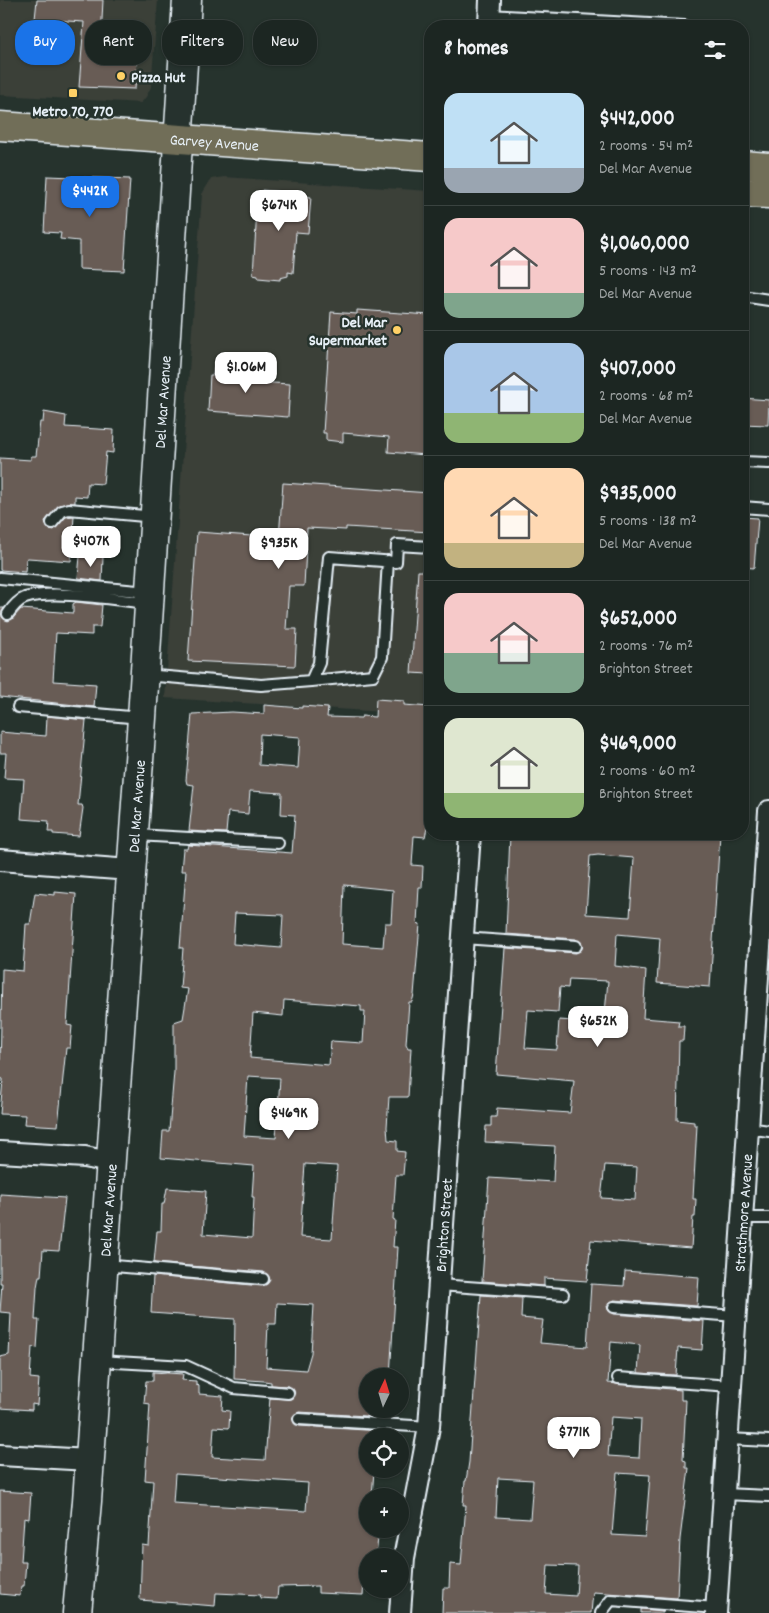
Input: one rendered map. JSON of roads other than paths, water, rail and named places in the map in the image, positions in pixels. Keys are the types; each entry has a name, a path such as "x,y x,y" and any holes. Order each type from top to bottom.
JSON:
{"main road":[{"name":"Del Mar Avenue","path":"77,1613 97,1361 109,1162 142,718 187,0"},
{"name":"Garvey Avenue","path":"0,126 424,157"},
{"path":"749,166 769,167"},
{"path":"749,193 769,194"}],"street":[{"name":"Strathmore Avenue","path":"716,1610 748,1128 763,995 769,822"},
{"name":"Brighton Street","path":"400,1613 404,1558 430,1427 470,840"},
{"path":"0,860 130,870"},
{"path":"0,1152 85,1157 109,1162"},
{"path":"0,1455 89,1460"}],"lane":[{"path":"489,14 587,20"},
{"path":"749,297 769,300"},
{"path":"749,462 769,463"},
{"path":"749,508 769,509"},
{"path":"52,523 62,511 69,509 155,517"},
{"path":"311,681 320,662 329,557 396,562 398,545 424,546"},
{"path":"144,675 261,685 372,675 382,657 388,561"},
{"path":"0,578 149,598"},
{"path":"8,614 24,598 40,596 149,598"},
{"path":"18,707 142,718"},
{"path":"132,835 278,842"},
{"path":"463,938 576,946"},
{"path":"748,1128 769,1131"},
{"path":"742,1218 769,1218"},
{"path":"102,1265 263,1279"},
{"path":"439,1285 563,1294"},
{"path":"614,1308 736,1316"},
{"path":"97,1361 186,1366 234,1388 288,1393"},
{"path":"618,1378 731,1386"},
{"path":"299,1419 430,1427"},
{"path":"728,1439 769,1442"},
{"path":"724,1494 769,1496"},
{"path":"601,1613 611,1600 716,1610"}],"place":[{"name":"Pizza Hut","path":"121,76"},
{"name":"Metro 70, 770","path":"73,93"},
{"name":"Del Mar Supermarket","path":"397,330"}]}
